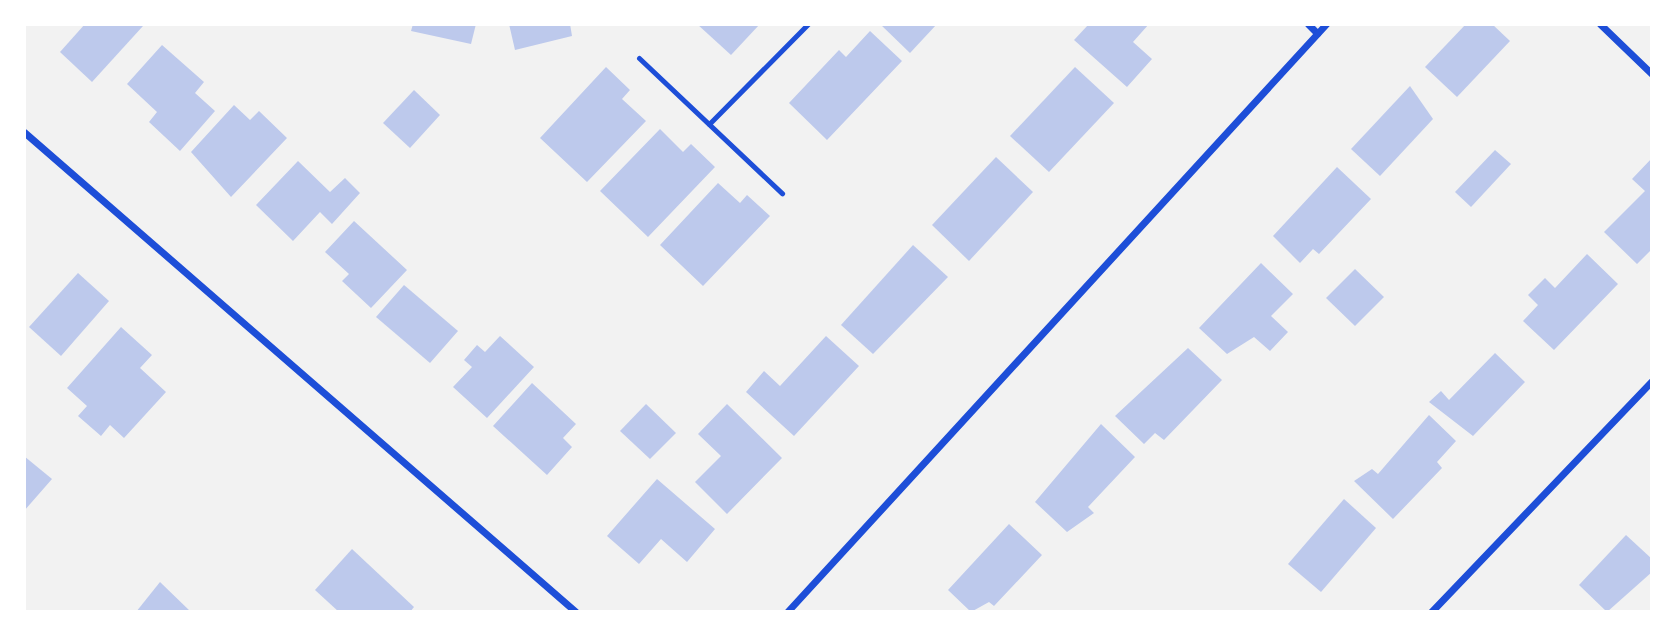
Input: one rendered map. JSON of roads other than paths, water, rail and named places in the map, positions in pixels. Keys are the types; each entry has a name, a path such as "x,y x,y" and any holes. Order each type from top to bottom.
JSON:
{"street":[{"path":"1308,24 1317,33"},
{"path":"787,611 1326,24"},
{"path":"1600,24 1651,74"},
{"path":"24,132 576,611"},
{"path":"1431,611 1651,381"}],"lane":[{"path":"709,124 808,24"},
{"path":"639,58 782,193"}]}
